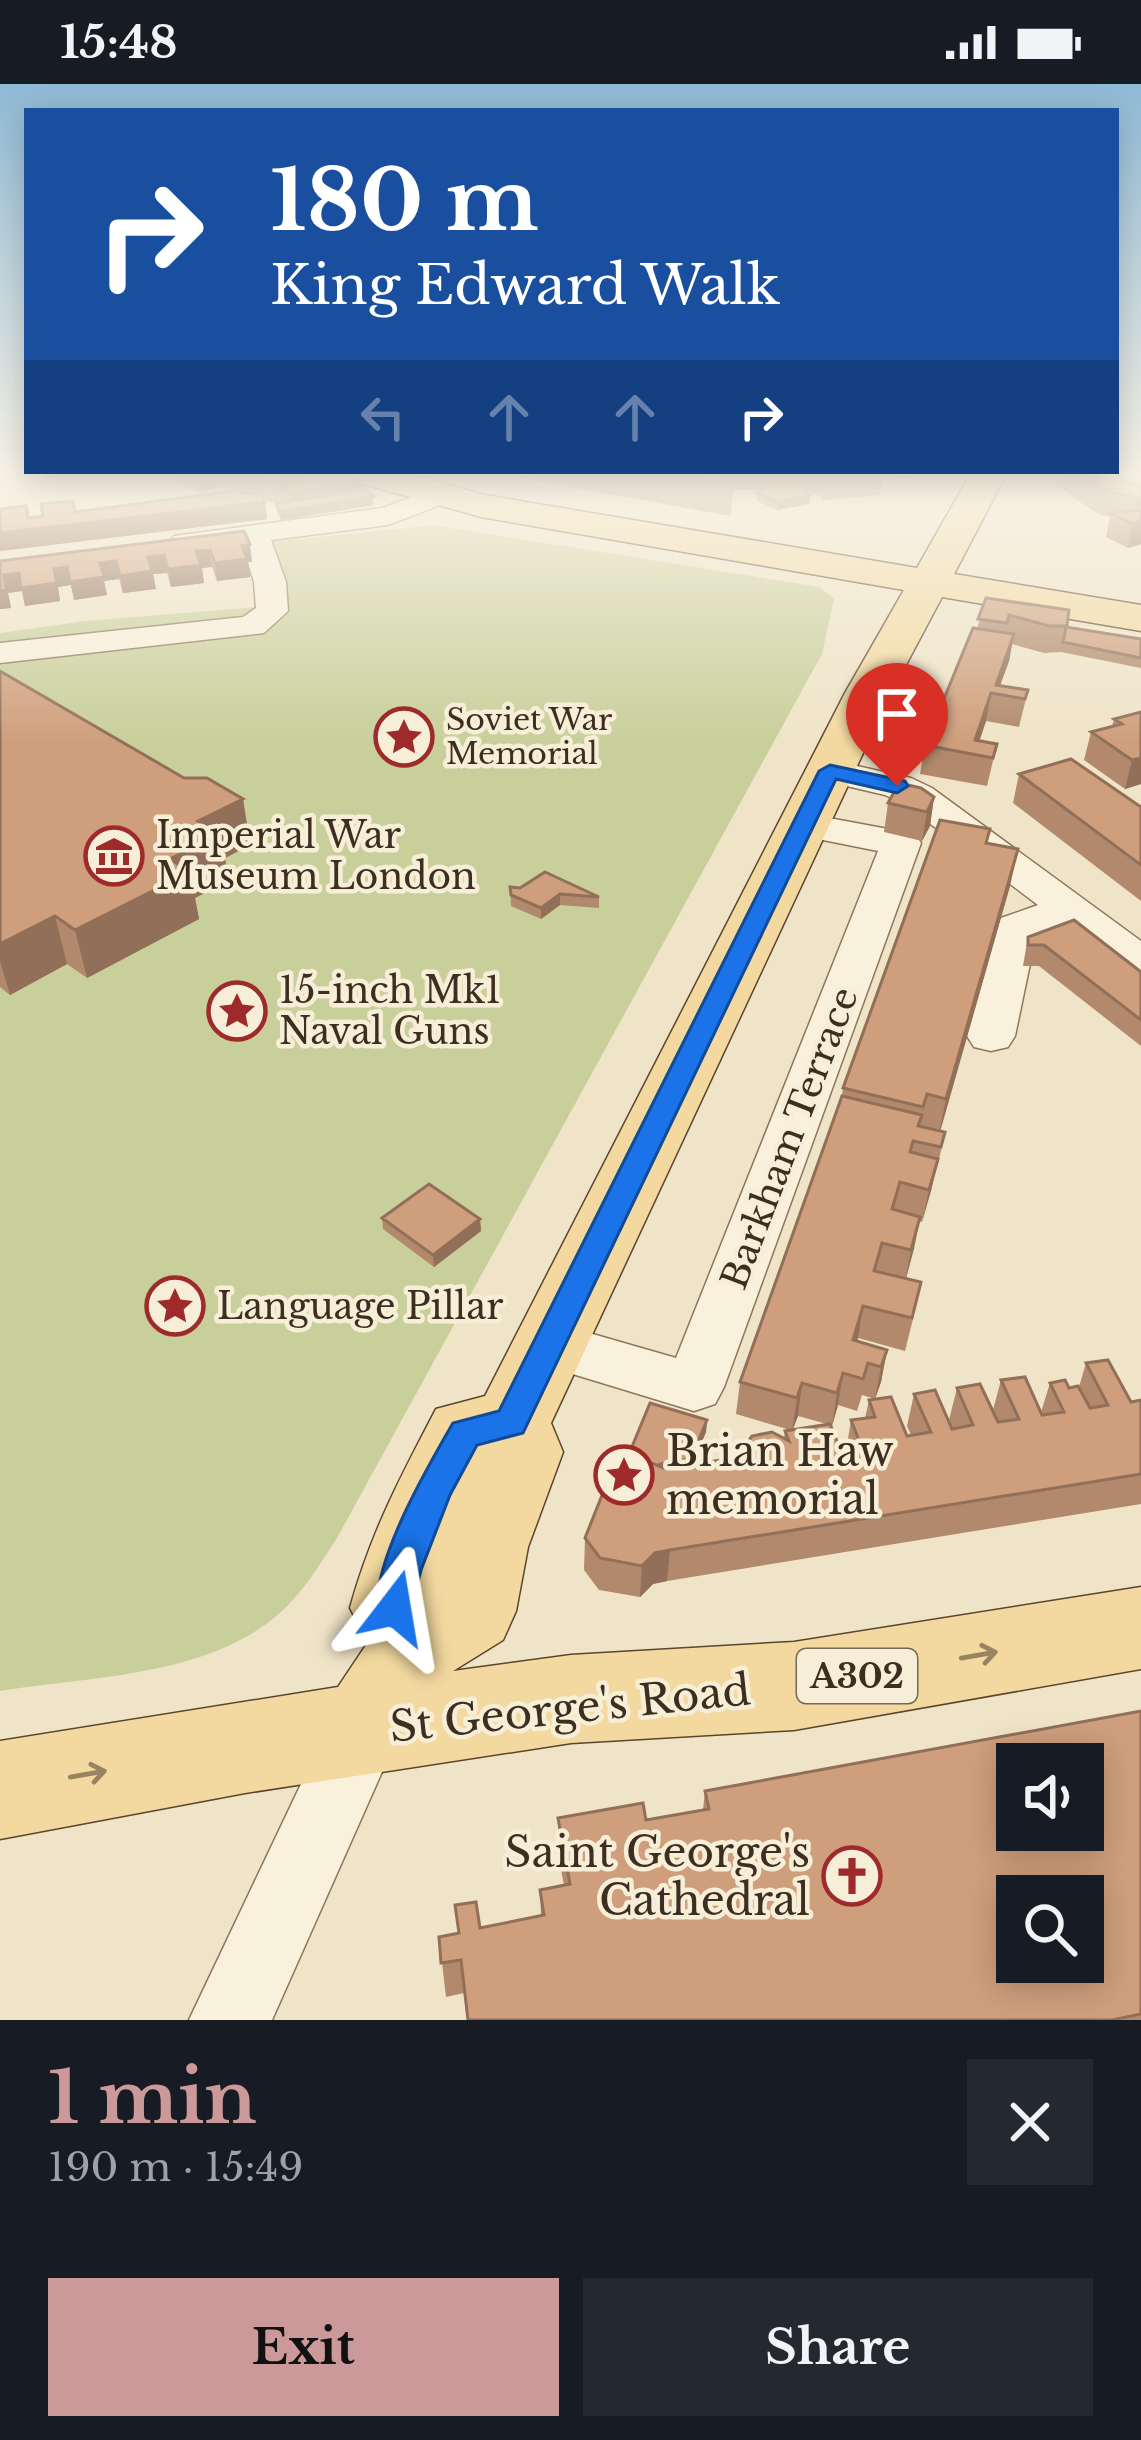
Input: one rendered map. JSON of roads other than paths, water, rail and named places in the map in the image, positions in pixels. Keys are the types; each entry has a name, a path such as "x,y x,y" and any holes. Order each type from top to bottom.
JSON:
{"main road":[{"path":"815,561 1141,619"},
{"path":"365,1729 422,1640 395,1608 412,1540 465,1433 511,1423 816,798 939,561"},
{"name":"St George's Road","path":"0,1790 571,1699 794,1686 1141,1628"}],"street":[{"path":"0,653 233,631 266,619 272,611 261,561"},
{"path":"154,610 271,600"},
{"path":"816,798 910,791 1141,962"},
{"name":"Barkham Terrace","path":"551,1345 694,1387 901,843 816,798"},
{"path":"991,1036 1016,927 1069,909"},
{"path":"230,2020 365,1729"}],"place":[{"name":"Soviet War Memorial","path":"404,737"},
{"name":"Imperial War Museum London","path":"114,856"},
{"name":"15-inch Mk1 Naval Guns","path":"237,1011"},
{"name":"Language Pillar","path":"175,1306"},
{"name":"Brian Haw memorial","path":"624,1475"},
{"name":"Saint George's Cathedral","path":"852,1876"}]}
